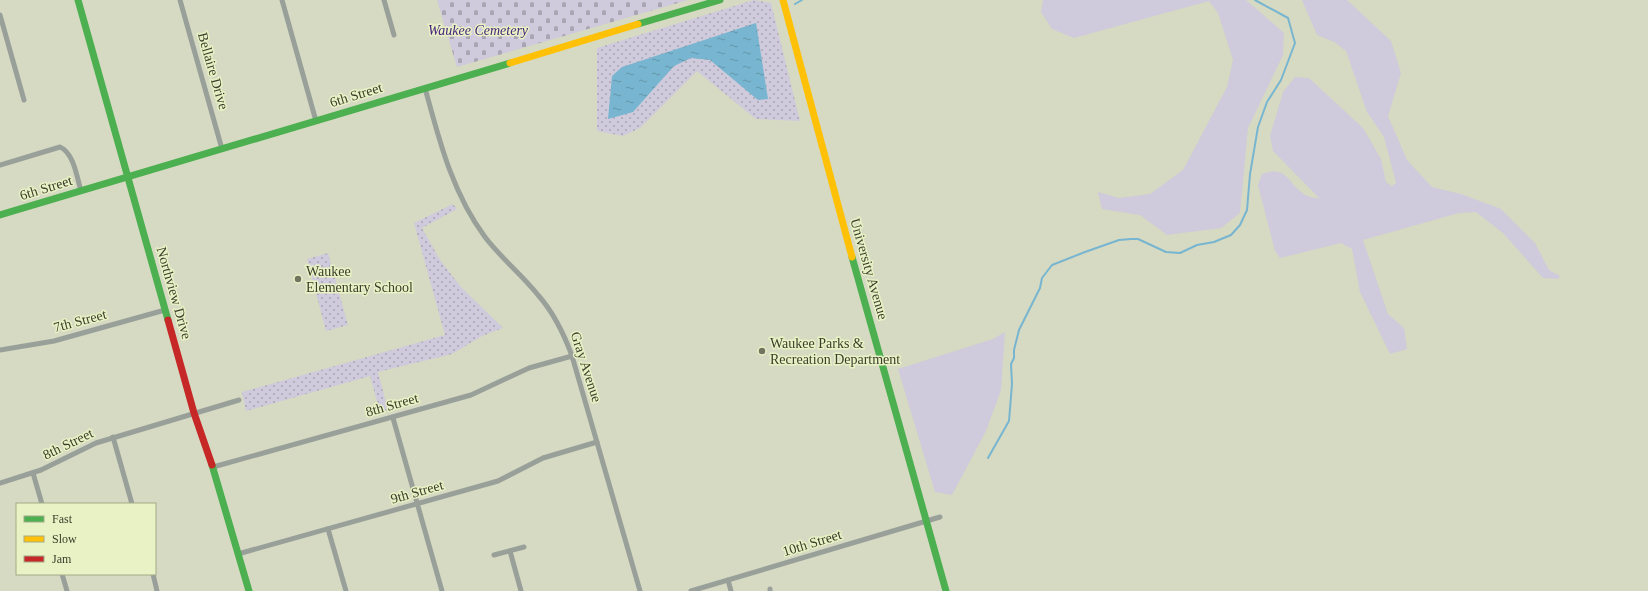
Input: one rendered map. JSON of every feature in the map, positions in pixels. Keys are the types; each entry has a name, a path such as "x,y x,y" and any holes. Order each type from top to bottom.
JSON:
{"street":[{"name":"Northview Drive","path":"78,0 194,413 214,468 249,591"},
{"name":"Bellaire Drive","path":"180,0 222,149"},
{"path":"282,0 316,121"},
{"path":"384,0 394,35"},
{"name":"6th Street","path":"0,215 720,0"},
{"name":"University Avenue","path":"783,0 836,201 946,591"},
{"path":"0,15 24,100"},
{"name":"Gray Avenue","path":"426,88 436,130 452,179 469,212 484,236 538,295 557,321 572,356 640,591"},
{"path":"0,165 60,147 64,149 71,159 81,191"},
{"name":"7th Street","path":"0,350 54,341 165,310"},
{"name":"8th Street","path":"214,468 471,395 529,368 572,356"},
{"name":"8th Street","path":"0,483 56,464 96,443 113,437 239,400"},
{"path":"393,418 442,591"},
{"path":"113,437 132,503"},
{"name":"9th Street","path":"238,554 498,481 543,458 598,442"},
{"path":"33,473 42,503"},
{"name":"10th Street","path":"691,591 940,517"},
{"path":"328,528 346,591"},
{"path":"494,555 524,547"},
{"path":"510,551 521,591"},
{"path":"62,575 67,591"},
{"path":"152,575 157,591"},
{"path":"728,580 731,591"}],"green space":[{"name":"Waukee Cemetery","path":"437,0 688,0 457,67"},
{"path":"754,0 771,3 800,121 756,119 697,71 640,128 623,136 597,131 597,48"},
{"path":"1043,0 1246,0 1284,33 1283,55 1248,128 1240,213 1221,228 1167,235 1140,215 1102,209 1098,192 1119,198 1150,194 1183,170 1227,87 1233,60 1218,13 1209,1 1074,38 1052,29 1041,12"},
{"path":"1302,0 1347,0 1391,41 1401,73 1388,116 1407,160 1432,187 1461,194 1501,209 1535,243 1549,270 1560,276 1558,279 1543,278 1503,233 1476,212 1459,213 1363,240 1388,314 1404,328 1407,349 1390,354 1360,292 1352,249 1341,243 1280,258 1275,251 1258,185 1262,174 1271,172 1282,173 1298,190 1310,197 1320,199 1273,151 1270,136 1283,92 1295,77 1309,78 1363,128 1381,159 1386,182 1392,186 1396,183 1384,137 1367,112 1346,51 1334,42 1317,35"},
{"path":"453,204 457,209 422,228 440,260 461,287 503,328 482,336 452,354 378,372 388,410 380,412 370,376 246,411 242,392 445,335 414,223"},
{"path":"328,253 348,325 326,331 307,259"},
{"path":"1005,332 1001,390 986,431 952,495 935,492 898,369 993,339"}],"water":[{"path":"756,23 768,99 758,100 710,60 691,58 674,66 633,112 608,119 612,76 622,67"}],"waterway":[{"path":"795,4 802,0"},
{"path":"988,458 1009,421 1012,384 1011,364 1014,358 1014,350 1019,330 1040,288 1042,278 1052,265 1119,240 1138,239 1166,252 1180,253 1197,245 1214,242 1231,235 1240,225 1247,210 1250,174 1258,127 1267,102 1281,80 1295,43 1288,18 1255,0"}],"traffic: fast":[{"path":"78,0 168,320"},
{"path":"638,24 720,0"},
{"path":"0,215 510,63"},
{"path":"852,257 946,591"},
{"path":"212,465 249,591"}],"traffic: slow":[{"path":"783,0 852,257"},
{"path":"510,63 638,24"}],"traffic: jam":[{"path":"168,320 194,413 212,465"}],"place":[{"name":"Waukee Elementary School","path":"298,279"},
{"name":"Waukee Parks & Recreation Department","path":"762,351"}]}
